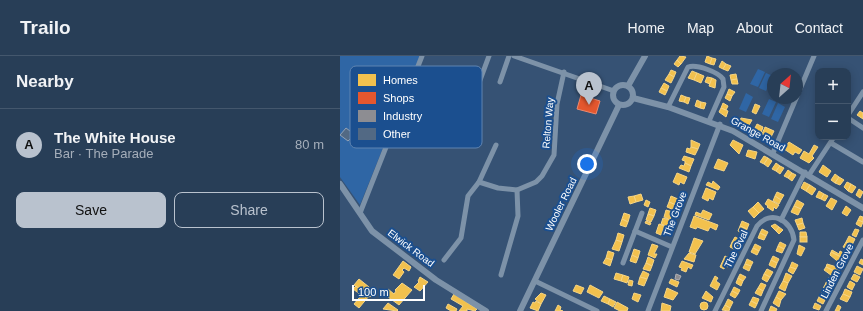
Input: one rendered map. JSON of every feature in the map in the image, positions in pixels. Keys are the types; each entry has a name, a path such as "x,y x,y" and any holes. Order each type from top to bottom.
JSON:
{"street":[{"path":"418,66 422,56"},
{"path":"482,75 489,56"},
{"path":"500,82 509,56"},
{"path":"514,56 564,72 614,91"},
{"path":"628,86 645,56"},
{"path":"773,153 814,56"},
{"path":"668,107 688,67 694,66 718,74 723,79 724,87 709,121"},
{"name":"Relton Way","path":"518,190 536,182 548,167 554,155 557,104 564,72"},
{"path":"622,85 628,86 633,93 633,98 627,105 619,105 614,100 614,91 622,85"},
{"path":"851,110 863,92"},
{"name":"Grange Road","path":"633,98 668,107 720,124 773,153 863,208"},
{"name":"Wooler Road","path":"520,311 619,105"},
{"path":"851,120 863,128"},
{"name":"The Grove","path":"648,311 720,124"},
{"path":"761,311 793,243 790,226 781,220 807,174 832,140"},
{"path":"831,143 863,162"},
{"path":"444,260 461,238 468,196 478,182 496,145"},
{"path":"360,213 386,148"},
{"path":"478,182 498,188 518,190 518,216 501,275"},
{"name":"Elwick Road","path":"340,184 372,231 391,248 436,280 486,311"},
{"path":"623,263 642,213"},
{"name":"The Oval","path":"715,311 758,224 769,218 781,220"},
{"path":"635,231 672,247"},
{"name":"Linden Grove","path":"826,311 863,240"},
{"path":"535,281 596,311"}],"shaded area":[{"path":"340,56 420,56 416,66 350,66 350,148 383,148 360,205 340,177"},
{"path":"758,69 765,72 758,87 750,84"},
{"path":"766,73 767,73 766,91 759,88"},
{"path":"746,93 753,97 746,112 739,109"},
{"path":"767,103 775,104 769,117 762,114"},
{"path":"778,104 785,107 778,122 771,119"}],"building: Homes":[{"path":"680,56 686,57 681,64 677,60"},
{"path":"707,56 712,58 710,64 705,62"},
{"path":"712,58 716,59 714,65 710,64"},
{"path":"677,60 681,64 678,67 674,64"},
{"path":"722,61 726,64 723,69 719,67"},
{"path":"726,64 731,66 728,71 723,69"},
{"path":"671,70 676,72 674,77 669,74"},
{"path":"692,71 697,73 694,80 688,78"},
{"path":"697,73 704,76 701,83 694,80"},
{"path":"669,74 674,77 671,83 665,80"},
{"path":"736,74 737,79 731,80 730,75"},
{"path":"707,77 712,78 710,84 705,82"},
{"path":"712,78 716,80 715,88 709,86"},
{"path":"737,79 738,84 732,84 731,80"},
{"path":"664,83 669,86 667,91 661,88"},
{"path":"661,88 667,91 665,95 659,92"},
{"path":"729,89 735,92 732,96 727,94"},
{"path":"727,94 732,96 730,101 725,98"},
{"path":"681,95 686,97 684,102 679,101"},
{"path":"686,97 690,98 688,104 684,102"},
{"path":"697,100 701,102 700,108 695,106"},
{"path":"701,102 706,103 704,109 700,108"},
{"path":"723,103 728,106 726,110 721,108"},
{"path":"755,104 760,106 756,114 752,112"},
{"path":"721,108 728,111 726,117 719,112"},
{"path":"860,111 863,113 863,119 857,115"},
{"path":"741,118 752,120 748,127 739,123"},
{"path":"757,124 763,127 761,133 754,130"},
{"path":"765,127 774,131 771,137 762,134"},
{"path":"691,140 700,144 698,149 691,147"},
{"path":"733,140 743,145 739,154 730,145"},
{"path":"789,142 802,150 799,154 795,152 793,155 784,149"},
{"path":"814,145 818,147 812,156 814,158 809,163 800,158 804,151 809,154"},
{"path":"691,147 698,149 695,155 686,152 687,148 690,149"},
{"path":"748,150 757,152 755,159 746,156"},
{"path":"684,156 694,159 691,166 682,160"},
{"path":"764,156 768,158 764,164 760,162"},
{"path":"768,158 772,161 768,167 764,164"},
{"path":"718,159 728,163 724,171 714,168"},
{"path":"685,163 691,166 689,172 679,168 681,165 684,166"},
{"path":"776,163 780,166 776,171 772,169"},
{"path":"823,165 831,171 827,177 819,172"},
{"path":"780,166 784,168 780,174 776,171"},
{"path":"788,170 792,173 788,178 784,176"},
{"path":"677,173 687,177 684,184 680,182 679,185 673,182"},
{"path":"792,173 796,175 792,181 788,178"},
{"path":"835,174 839,177 835,183 831,180"},
{"path":"839,177 844,180 840,185 835,183"},
{"path":"713,181 720,187 718,190 706,185 708,182 712,184"},
{"path":"804,182 810,185 806,191 801,188"},
{"path":"847,182 851,184 848,191 844,187"},
{"path":"851,184 856,187 852,193 848,191"},
{"path":"810,185 816,189 812,195 806,191"},
{"path":"706,188 716,192 713,200 709,198 708,201 702,198"},
{"path":"859,189 863,192 860,198 856,195"},
{"path":"819,191 824,194 821,199 816,197"},
{"path":"777,192 784,195 781,200 775,196"},
{"path":"641,194 643,200 636,202 634,196"},
{"path":"824,194 828,196 825,201 821,199"},
{"path":"634,196 636,202 630,204 628,197"},
{"path":"671,196 678,199 676,205 669,202"},
{"path":"775,196 781,200 779,204 773,201"},
{"path":"831,198 837,201 832,210 826,206"},
{"path":"768,199 779,205 776,209 774,207 773,211 765,204"},
{"path":"646,200 650,202 648,207 644,205"},
{"path":"797,200 804,204 801,209 794,206"},
{"path":"669,202 676,205 674,210 667,207"},
{"path":"758,202 764,209 759,213 753,207"},
{"path":"794,206 801,209 798,215 791,212"},
{"path":"846,206 851,210 847,216 842,213"},
{"path":"753,207 759,213 754,218 748,211"},
{"path":"650,208 656,210 654,216 648,214"},
{"path":"666,210 673,212 670,220 664,217"},
{"path":"703,210 712,214 709,220 695,215 696,212 701,214"},
{"path":"624,213 630,215 628,222 622,219"},
{"path":"648,214 654,216 651,222 646,220"},
{"path":"694,216 718,225 716,230 710,227 708,231 697,227 696,229 690,227"},
{"path":"860,216 863,217 863,222 858,220"},
{"path":"663,218 670,220 668,227 661,224"},
{"path":"802,218 803,223 797,225 795,220"},
{"path":"622,219 628,222 626,227 620,225"},
{"path":"858,220 863,222 861,227 856,224"},
{"path":"646,221 651,223 650,225 645,223"},
{"path":"742,221 749,224 747,229 740,226"},
{"path":"803,223 805,228 799,230 797,225"},
{"path":"659,224 667,227 666,231 663,230 661,235 656,233"},
{"path":"775,224 779,227 776,231 771,226"},
{"path":"740,226 747,229 745,234 738,231"},
{"path":"779,227 783,230 779,234 776,231"},
{"path":"762,229 768,232 766,236 760,233"},
{"path":"855,229 859,230 856,237 852,235"},
{"path":"800,232 806,232 807,237 800,237"},
{"path":"618,233 624,235 622,242 616,240"},
{"path":"760,233 766,236 764,240 758,238"},
{"path":"849,236 855,239 852,245 846,242"},
{"path":"735,237 741,240 739,245 732,242"},
{"path":"800,237 807,237 807,242 800,242"},
{"path":"694,238 703,241 695,254 689,252"},
{"path":"616,240 622,242 619,251 612,249"},
{"path":"732,242 739,245 736,250 730,247"},
{"path":"780,242 786,245 784,249 778,246"},
{"path":"846,242 852,245 849,250 843,247"},
{"path":"652,244 658,246 654,254 657,254 655,258 648,255"},
{"path":"755,244 761,247 759,251 753,248"},
{"path":"799,245 805,248 801,256 797,254"},
{"path":"778,246 784,249 782,253 776,251"},
{"path":"753,248 759,251 757,255 751,252"},
{"path":"634,249 640,251 638,258 632,255"},
{"path":"832,250 839,254 840,251 847,255 845,259 831,252"},
{"path":"608,251 614,253 612,260 606,258"},
{"path":"831,252 845,259 842,265 830,255"},
{"path":"689,253 696,255 694,262 684,259"},
{"path":"632,255 638,258 636,263 630,261"},
{"path":"725,256 731,259 728,267 725,265 724,269 720,267"},
{"path":"773,256 779,259 777,263 771,260"},
{"path":"648,257 654,260 652,266 646,263"},
{"path":"606,258 612,260 610,266 603,263"},
{"path":"747,259 753,262 751,266 745,264"},
{"path":"861,259 863,260 863,265 859,263"},
{"path":"771,260 777,263 775,268 769,265"},
{"path":"403,261 411,267 409,271 404,268 402,270 404,272 399,279 393,275"},
{"path":"682,261 693,265 691,269 688,267 686,272 681,270 682,268 679,267"},
{"path":"792,262 798,265 796,269 790,267"},
{"path":"646,263 652,266 650,271 643,269"},
{"path":"745,264 751,266 749,271 743,268"},
{"path":"827,264 840,268 838,273 826,267"},
{"path":"857,266 863,269 860,275 854,272"},
{"path":"790,267 796,269 793,274 788,271"},
{"path":"826,267 838,273 835,278 824,270"},
{"path":"767,269 773,272 770,277 764,274"},
{"path":"643,271 649,274 647,279 640,277"},
{"path":"616,273 623,275 621,281 614,279"},
{"path":"786,273 792,276 788,283 783,281"},
{"path":"740,274 746,277 743,281 738,278"},
{"path":"764,274 770,277 767,282 762,279"},
{"path":"854,274 860,277 857,282 851,279"},
{"path":"623,275 629,277 627,283 621,281"},
{"path":"715,276 718,278 716,281 720,284 717,290 710,286"},
{"path":"420,277 428,282 420,291 414,287 419,282"},
{"path":"640,277 647,279 644,286 638,284"},
{"path":"738,278 743,281 741,286 736,283"},
{"path":"828,278 834,281 831,287 825,285"},
{"path":"359,279 369,287 364,293 354,285"},
{"path":"671,279 679,282 677,287 669,283"},
{"path":"629,280 633,281 632,286 628,285"},
{"path":"783,281 788,283 785,291 779,288"},
{"path":"850,281 855,284 852,290 847,287"},
{"path":"402,283 412,290 399,305 384,294 388,289 394,294 396,291 395,290"},
{"path":"761,283 766,285 763,291 758,288"},
{"path":"576,285 584,288 581,294 573,291"},
{"path":"590,285 603,292 599,298 587,292"},
{"path":"825,285 831,287 828,293 822,290"},
{"path":"356,286 363,292 361,295 353,289"},
{"path":"368,287 374,292 370,297 364,292"},
{"path":"734,287 740,290 738,294 732,291"},
{"path":"667,288 678,293 673,300 664,297"},
{"path":"758,288 763,291 761,296 755,293"},
{"path":"845,289 852,292 850,297 843,294"},
{"path":"706,291 713,297 711,302 702,298"},
{"path":"732,291 738,294 735,298 730,295"},
{"path":"779,291 786,294 781,300 776,297"},
{"path":"364,292 369,296 359,308 354,304"},
{"path":"541,293 546,295 541,304 535,299"},
{"path":"634,293 641,295 638,302 632,299"},
{"path":"821,293 827,296 825,300 819,297"},
{"path":"454,294 477,309 475,311 467,309 467,311 459,311 463,306 451,299"},
{"path":"843,294 850,297 847,302 840,299"},
{"path":"604,296 610,299 608,304 601,301"},
{"path":"753,297 759,299 757,304 751,301"},
{"path":"776,297 781,300 779,307 773,303"},
{"path":"819,297 825,300 823,304 817,301"},
{"path":"610,299 616,302 613,307 608,304"},
{"path":"728,299 733,302 730,308 725,305"},
{"path":"536,301 541,304 538,311 530,308 533,302 535,303"},
{"path":"751,301 757,304 755,308 749,305"},
{"path":"617,302 628,308 627,311 620,311 614,308"},
{"path":"704,302 707,303 707,309 704,310 701,309 700,306 701,303"},
{"path":"388,303 398,310 383,309"},
{"path":"662,303 671,306 670,311 661,311"},
{"path":"815,303 821,306 819,310 813,308"},
{"path":"448,304 457,309 456,311 451,311 446,308"},
{"path":"558,305 561,307 560,310 563,311 555,311"},
{"path":"725,305 730,308 729,311 722,310"},
{"path":"838,305 841,307 839,311 835,311"},
{"path":"771,306 777,309 776,311 769,311"}],"building: Shops":[{"path":"581,95 600,101 596,114 577,109"}],"building: Industry":[{"path":"676,274 681,276 679,280 675,279"}],"building: Other":[{"path":"346,128 350,131 350,139 348,141 340,135"}],"place":[{"name":"The White House","path":"589,105"}]}
